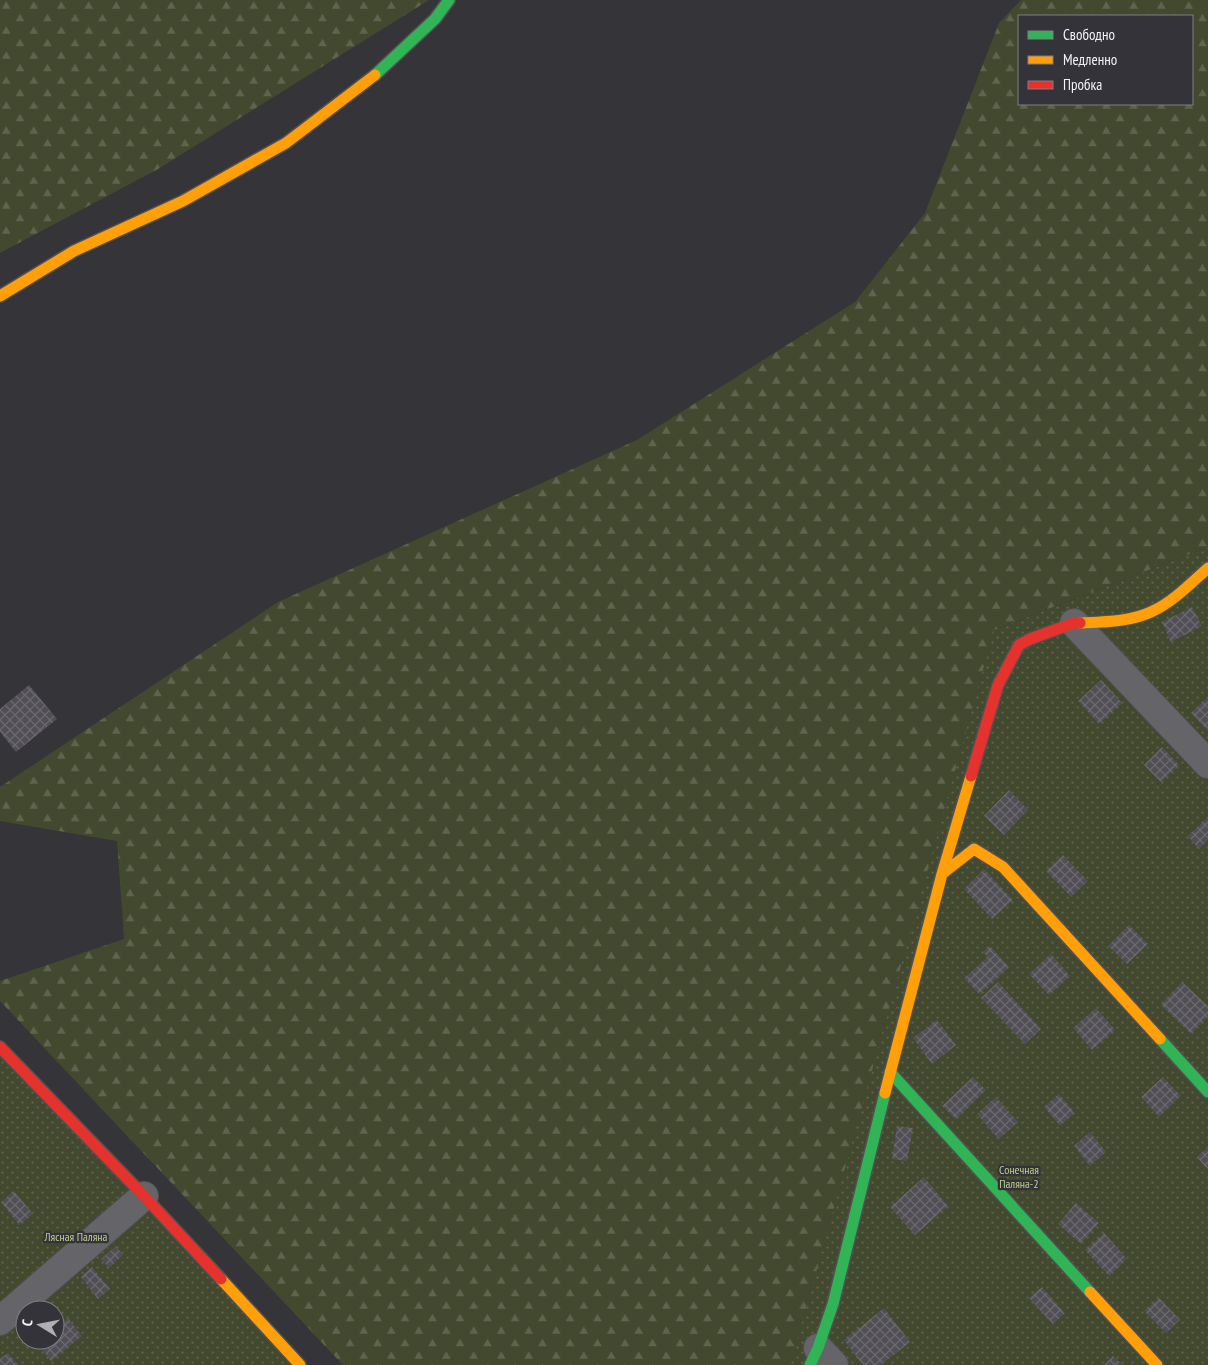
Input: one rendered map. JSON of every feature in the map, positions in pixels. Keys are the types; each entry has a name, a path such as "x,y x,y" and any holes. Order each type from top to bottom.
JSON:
{"street":[{"path":"0,296 74,250 183,201 286,143 386,66 435,19 449,0"},
{"path":"821,1359 890,1072 942,874 998,684 1019,645 1030,638 1074,623 1118,621 1152,612 1173,599 1208,568"},
{"path":"1074,623 1208,764"},
{"path":"942,874 974,849 1004,867 1208,1092"},
{"path":"0,1047 144,1196 300,1365"},
{"path":"890,1072 1157,1365"},
{"path":"0,1320 144,1196"}],"green space":[{"path":"0,0 429,0 158,169 0,253"},
{"path":"1021,0 1208,0 1208,547 994,630 789,1365 343,1365 0,1001 0,981 124,939 117,841 0,821 0,787 278,602 637,440 855,302 925,213 999,23"},
{"name":"Сонечная Паляна-2","path":"1208,547 1208,1365 761,1365 994,630"},
{"name":"Лясная Паляна","path":"0,1052 296,1365 0,1365"}],"building":[{"path":"1192,607 1202,626 1171,642 1162,622"},
{"path":"1101,680 1122,703 1099,724 1078,701"},
{"path":"29,685 57,719 16,752 0,732 0,709"},
{"path":"1208,697 1208,731 1191,713"},
{"path":"1162,747 1179,765 1161,782 1144,765"},
{"path":"1009,790 1028,810 1004,835 984,816"},
{"path":"1208,817 1208,840 1199,849 1188,836"},
{"path":"1063,855 1088,881 1071,897 1046,871"},
{"path":"984,869 1013,900 992,919 964,889"},
{"path":"1129,925 1148,944 1127,964 1108,946"},
{"path":"990,946 1009,967 979,994 964,978 988,957 983,952"},
{"path":"1051,954 1070,976 1049,995 1029,974"},
{"path":"998,982 1041,1029 1025,1044 981,998"},
{"path":"1182,982 1208,1006 1208,1016 1191,1034 1161,1005"},
{"path":"1096,1008 1115,1030 1092,1050 1073,1028"},
{"path":"937,1020 956,1045 932,1064 913,1038"},
{"path":"973,1077 986,1090 956,1119 942,1106"},
{"path":"1163,1077 1181,1096 1159,1117 1141,1097"},
{"path":"1059,1094 1075,1113 1060,1126 1044,1107"},
{"path":"996,1097 1018,1122 999,1139 977,1114"},
{"path":"897,1126 913,1128 907,1161 892,1159"},
{"path":"1090,1132 1106,1152 1090,1166 1074,1146"},
{"path":"1208,1147 1208,1170 1197,1157"},
{"path":"924,1177 948,1206 915,1235 890,1207"},
{"path":"14,1191 33,1214 19,1225 1,1202"},
{"path":"1076,1203 1099,1223 1081,1244 1058,1224"},
{"path":"1104,1233 1127,1259 1109,1276 1085,1250"},
{"path":"116,1246 123,1255 109,1268 101,1259"},
{"path":"92,1267 110,1289 98,1299 81,1277"},
{"path":"1042,1287 1065,1313 1053,1324 1029,1298"},
{"path":"1159,1298 1180,1320 1166,1333 1144,1311"},
{"path":"884,1308 910,1342 881,1365 863,1365 844,1340"},
{"path":"68,1318 82,1336 65,1350 65,1320"},
{"path":"42,1350 65,1350 51,1361"},
{"path":"8,1353 18,1365 0,1365 0,1359"},
{"path":"1113,1356 1123,1365 1104,1365"}],"traffic: fast":[{"path":"375,75 435,19 449,0"},
{"path":"1160,1039 1208,1092"},
{"path":"890,1072 1090,1292"},
{"path":"810,1365 833,1304 885,1093"}],"traffic: slow":[{"path":"0,296 74,251 183,201 286,143 375,75"},
{"path":"1080,623 1108,622 1145,615 1175,597 1208,568"},
{"path":"885,1093 942,874 971,776"},
{"path":"942,874 974,849 1003,867 1160,1039"},
{"path":"221,1279 300,1365"},
{"path":"1090,1292 1157,1365"}],"traffic: jam":[{"path":"971,776 998,685 1019,645 1074,623 1080,623"},
{"path":"0,1047 221,1279"}]}
